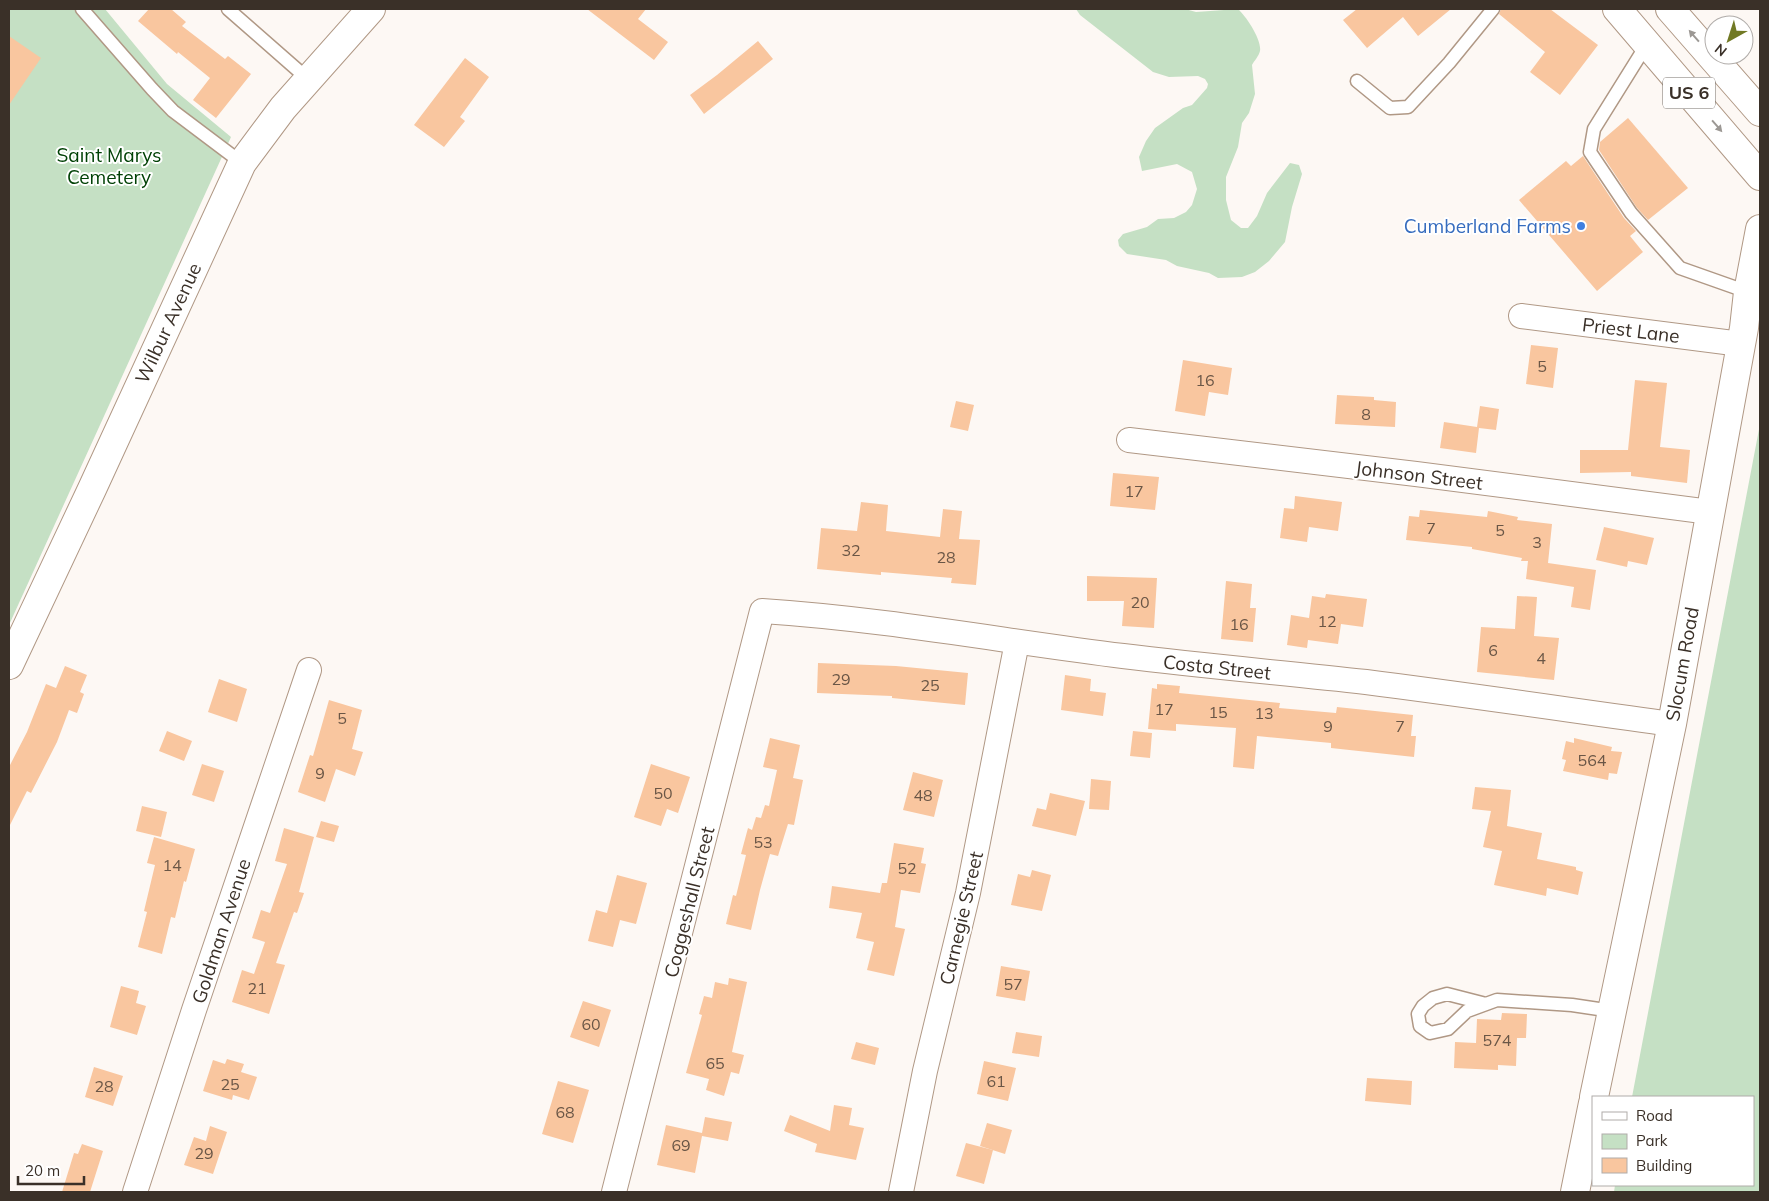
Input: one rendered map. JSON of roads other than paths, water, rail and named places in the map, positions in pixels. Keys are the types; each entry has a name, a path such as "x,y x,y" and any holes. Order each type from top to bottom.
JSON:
{"main road":[{"name":"Wilbur Avenue","path":"9,665 242,163 266,129 371,9"},
{"name":"US 6","path":"1617,9 1760,176"},
{"name":"US 6","path":"1670,9 1760,112"},
{"name":"Slocum Road","path":"1594,1096 1672,724 1742,344 1748,292 1760,229"},
{"path":"1575,1192 1592,1108"}],"street":[{"name":"Priest Lane","path":"1521,316 1742,344"},
{"name":"Johnson Street","path":"1128,440 1416,474 1710,512"},
{"name":"Costa Street","path":"762,611 878,621 1017,642 1178,663 1372,683 1672,724"},
{"name":"Coggeshall Street","path":"614,1192 762,611"},
{"name":"Carnegie Street","path":"901,1192 925,1072 968,894 1017,642"},
{"name":"Goldman Avenue","path":"135,1192 194,1010 309,670"}],"lane":[{"path":"82,9 152,90 173,111 242,163"},
{"path":"228,9 308,80"},
{"path":"1357,81 1390,108 1408,107 1449,63 1493,9"},
{"path":"1647,44 1594,129 1590,152 1631,213 1680,268 1748,292"},
{"path":"1486,1004 1447,994 1433,998 1423,1006 1418,1014 1420,1026 1430,1033 1448,1029 1468,1011 1497,1000 1572,1004 1612,1011"}],"place":[{"name":"Cumberland Farms","path":"1581,226"}],"park label":[{"name":"Saint Marys Cemetery","path":"109,166"}]}
